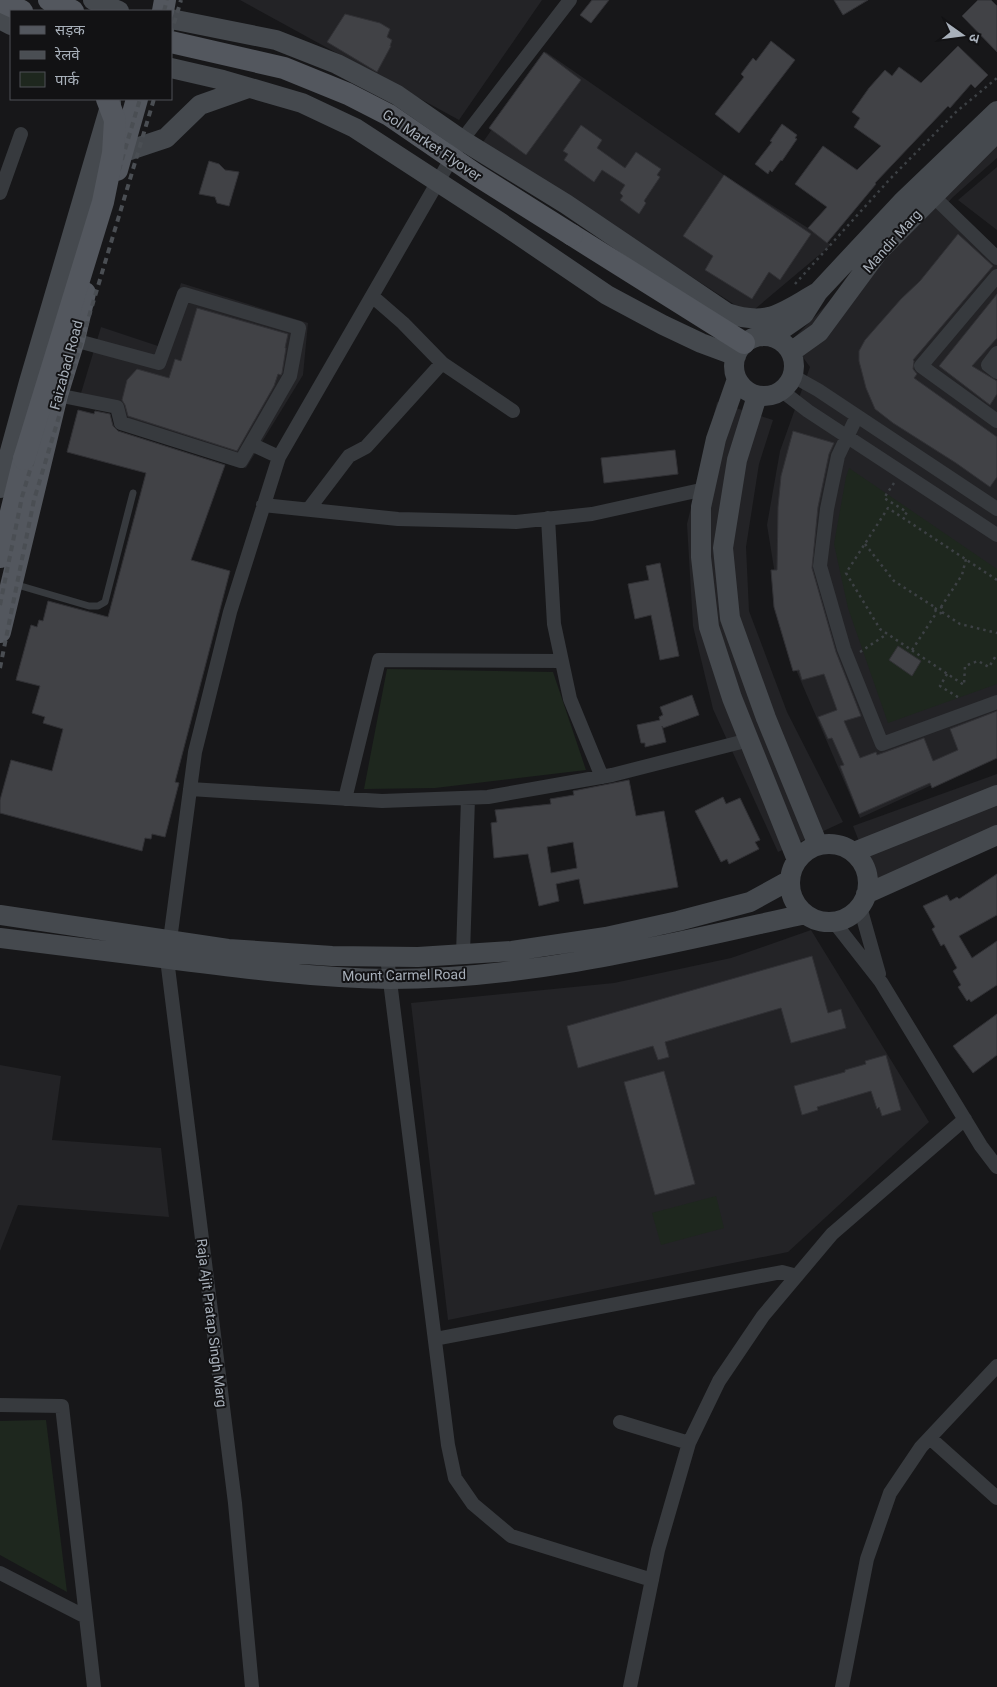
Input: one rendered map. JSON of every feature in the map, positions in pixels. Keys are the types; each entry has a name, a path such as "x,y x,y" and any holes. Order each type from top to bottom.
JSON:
{"main road":[{"path":"49,0 71,10"},
{"path":"0,1 20,10"},
{"name":"Gol Market Flyover","path":"172,42 284,68 348,94 389,114 475,174 721,329 740,350"},
{"path":"0,557 24,460 103,202 113,153 114,120 107,100"},
{"name":"Faizabad Road","path":"0,632 57,395 74,340 101,225 137,100"}],"street":[{"path":"94,0 117,10"},
{"name":"Raja Ajit Pratap Singh Marg","path":"256,1686 169,950 195,752 230,612 279,457 462,140 570,0"},
{"path":"172,19 276,40 337,64 397,95 462,140 566,204 727,312 742,318 756,320 777,315 818,292"},
{"path":"172,68 302,103 355,128 607,295 702,344 740,350"},
{"path":"121,153 166,138 200,105 248,88"},
{"path":"0,488 112,100"},
{"path":"771,337 804,314 818,292 902,202 997,111"},
{"name":"Mandir Marg","path":"791,352 819,332 878,252 997,132"},
{"path":"0,192 22,134"},
{"path":"932,196 997,258"},
{"path":"997,276 920,366 997,421"},
{"path":"57,395 117,407 121,423 241,461 290,376 299,328 184,294 159,363 74,340"},
{"path":"372,296 403,323 442,363 514,411"},
{"path":"762,336 780,340 791,352 795,368 788,384 766,397 757,396 742,386 734,372 740,350 754,338 762,336"},
{"path":"997,353 988,365 997,372"},
{"path":"308,510 349,456 366,447 442,363"},
{"path":"737,379 716,439 702,507 701,557 709,627 732,698 797,860"},
{"path":"788,384 857,416 997,509"},
{"path":"788,384 808,411 997,535"},
{"path":"757,396 737,460 723,548 730,618 766,718 818,845"},
{"path":"857,416 838,456 827,509 820,566 844,649 882,744 997,702"},
{"path":"251,444 279,457"},
{"path":"263,505 398,519 516,522 592,514 705,489"},
{"path":"548,518 554,624 570,699 602,777"},
{"path":"346,799 380,660 562,661"},
{"path":"190,789 382,801 488,797 602,777 749,740"},
{"path":"854,852 997,796"},
{"path":"463,954 468,798"},
{"path":"881,982 863,901 868,879 863,864 854,852 838,844 818,845 805,851 797,860 790,880 793,899 805,914 819,921 834,922 847,918 863,901 997,835"},
{"path":"0,915 169,950 228,949 332,956 418,957 512,951 606,937 750,902 790,880"},
{"name":"Mount Carmel Road","path":"0,938 169,950 242,969 330,976 429,978 564,964 622,954 805,914"},
{"path":"834,922 881,982 981,1146 997,1167"},
{"path":"387,957 448,1445 455,1478 473,1504 511,1536 652,1580"},
{"path":"630,1687 658,1550 689,1443 719,1381 764,1316 832,1234 965,1119"},
{"path":"435,1339 782,1272 797,1276"},
{"path":"842,1687 867,1559 890,1493 921,1447 997,1366"},
{"path":"0,1405 62,1406 94,1687"},
{"path":"620,1422 689,1443"},
{"path":"930,1438 997,1498"},
{"path":"0,1573 86,1617"}],"lane":[{"path":"11,583 89,606 98,606 105,602 133,493"}],"path":[{"path":"792,290 797,281 897,172 956,112 997,78"},
{"path":"884,498 907,512 903,518"},
{"path":"997,580 888,508 846,572 880,629 964,685 965,666 978,661 989,667 997,654"},
{"path":"865,544 894,581 936,608 937,612 912,650"},
{"path":"942,612 941,607 962,575 966,559"},
{"path":"936,608 941,607"},
{"path":"937,612 942,612 960,624 997,633"},
{"path":"857,654 887,634"},
{"path":"947,674 940,686 976,709"}],"shaded area":[{"path":"240,0 542,0 459,120"},
{"path":"546,52 724,175 808,228 831,245 749,314 483,142"},
{"path":"997,130 997,158 940,211 997,264 997,755 860,818 787,649 767,525 780,451 810,367 791,341"},
{"path":"997,167 997,230 958,200"},
{"path":"181,283 308,323 303,375 246,468 113,426 117,414 78,403 101,327 161,347"},
{"path":"717,402 773,420 759,464 746,547 749,611 787,712 843,822 778,852 713,709 693,626 687,524"},
{"path":"997,774 997,843 880,895 853,826"},
{"path":"811,930 929,1122 788,1252 448,1320 411,1003 614,983 731,958"},
{"path":"0,1065 61,1076 52,1140 161,1148 169,1217 18,1205 0,1251"}],"green space":[{"path":"849,468 997,569 997,684 888,723 848,608 834,544"},
{"path":"387,669 553,672 586,770 435,788 364,789"},
{"path":"716,1196 724,1228 661,1245 652,1213"},
{"path":"46,1420 67,1592 0,1555 0,1421"}],"building":[{"path":"592,0 609,0 591,23 580,15"},
{"path":"834,0 868,0 843,15"},
{"path":"978,0 991,0 997,6 997,52 962,16"},
{"path":"345,14 380,23 390,29 387,37 392,40 391,46 377,72 327,42"},
{"path":"771,41 795,60 739,133 715,114 744,77 741,74 753,58 756,61"},
{"path":"958,46 988,75 975,88 971,84 950,108 948,106 875,183 827,243 808,228 827,207 795,184 823,146 857,170 881,146 854,127 860,118 852,112 869,88 885,70 892,76 899,67 921,83"},
{"path":"544,52 581,80 526,155 489,128"},
{"path":"782,124 797,135 795,138 797,139 782,161 772,172 770,170 768,174 755,164 772,142 770,141"},
{"path":"581,125 602,140 597,148 625,168 636,152 661,169 657,175 660,177 644,201 646,203 639,214 620,200 623,196 620,193 625,185 602,170 594,182 564,160 568,154 563,151"},
{"path":"209,161 219,164 225,170 239,172 229,206 217,203 215,197 199,194"},
{"path":"724,175 811,234 780,280 769,272 752,299 705,270 713,256 683,236"},
{"path":"958,234 993,266 913,360 913,369 917,374 914,378 997,437 997,477 990,487 875,409 866,388 859,361 859,351 865,340 901,299 920,281"},
{"path":"997,294 997,338 972,366 997,381 997,394 990,405 939,366"},
{"path":"197,308 288,334 282,373 281,375 278,374 274,386 237,451 128,416 122,400 127,380 137,369 169,378 175,359 181,361"},
{"path":"78,410 94,414 95,411 110,414 113,426 118,431 225,465 191,560 230,571 175,782 179,783 165,837 152,834 151,839 145,838 142,851 0,813 0,800 11,760 52,771 63,729 43,723 45,717 32,713 40,686 16,680 31,625 37,627 39,620 43,621 48,601 108,617 146,473 67,452"},
{"path":"793,431 834,443 829,454 818,507 812,568 836,652 861,716 844,721 860,758 876,752 877,755 924,738 933,761 958,750 950,729 997,711 997,758 932,788 930,783 859,814 840,766 844,765 832,738 828,739 818,717 837,710 824,674 802,680 799,670 793,671 774,607 771,570 777,570 778,507 781,476"},
{"path":"675,450 678,474 604,483 601,458"},
{"path":"660,563 679,656 660,660 651,615 635,619 628,584 649,580 646,566"},
{"path":"898,646 921,661 912,676 889,660"},
{"path":"692,695 699,715 663,728 662,726 666,742 645,747 645,743 641,743 637,725 660,720 659,717 663,715 660,707"},
{"path":"629,780 636,816 664,811 678,887 584,904 579,879 556,884 559,901 539,906 528,854 494,858 491,823 497,822 495,810 551,804 550,799 574,795 573,791","holes":["573,842 577,868 551,873 547,847"]},
{"path":"723,797 726,804 740,798 760,840 755,842 759,849 729,864 727,859 721,862 695,811"},
{"path":"997,874 997,915 959,936 972,958 997,941 997,985 971,1002 969,999 967,1001 958,987 961,985 953,971 957,968 944,944 941,946 932,929 935,927 923,906 947,895 950,901 957,897 959,899"},
{"path":"812,956 828,1013 841,1009 846,1028 791,1043 781,1008 665,1042 669,1057 658,1060 653,1046 578,1068 567,1026"},
{"path":"997,1014 997,1055 973,1073 953,1046"},
{"path":"886,1055 901,1110 882,1116 879,1107 877,1109 871,1091 817,1107 818,1110 802,1115 794,1086 845,1072 845,1070 866,1064 865,1061"},
{"path":"664,1071 695,1184 655,1195 624,1082"}],"railway":[{"path":"164,10 167,0"},
{"path":"172,31 181,0"},
{"path":"0,605 22,497 140,100"},
{"path":"0,668 34,500 154,100"}]}
